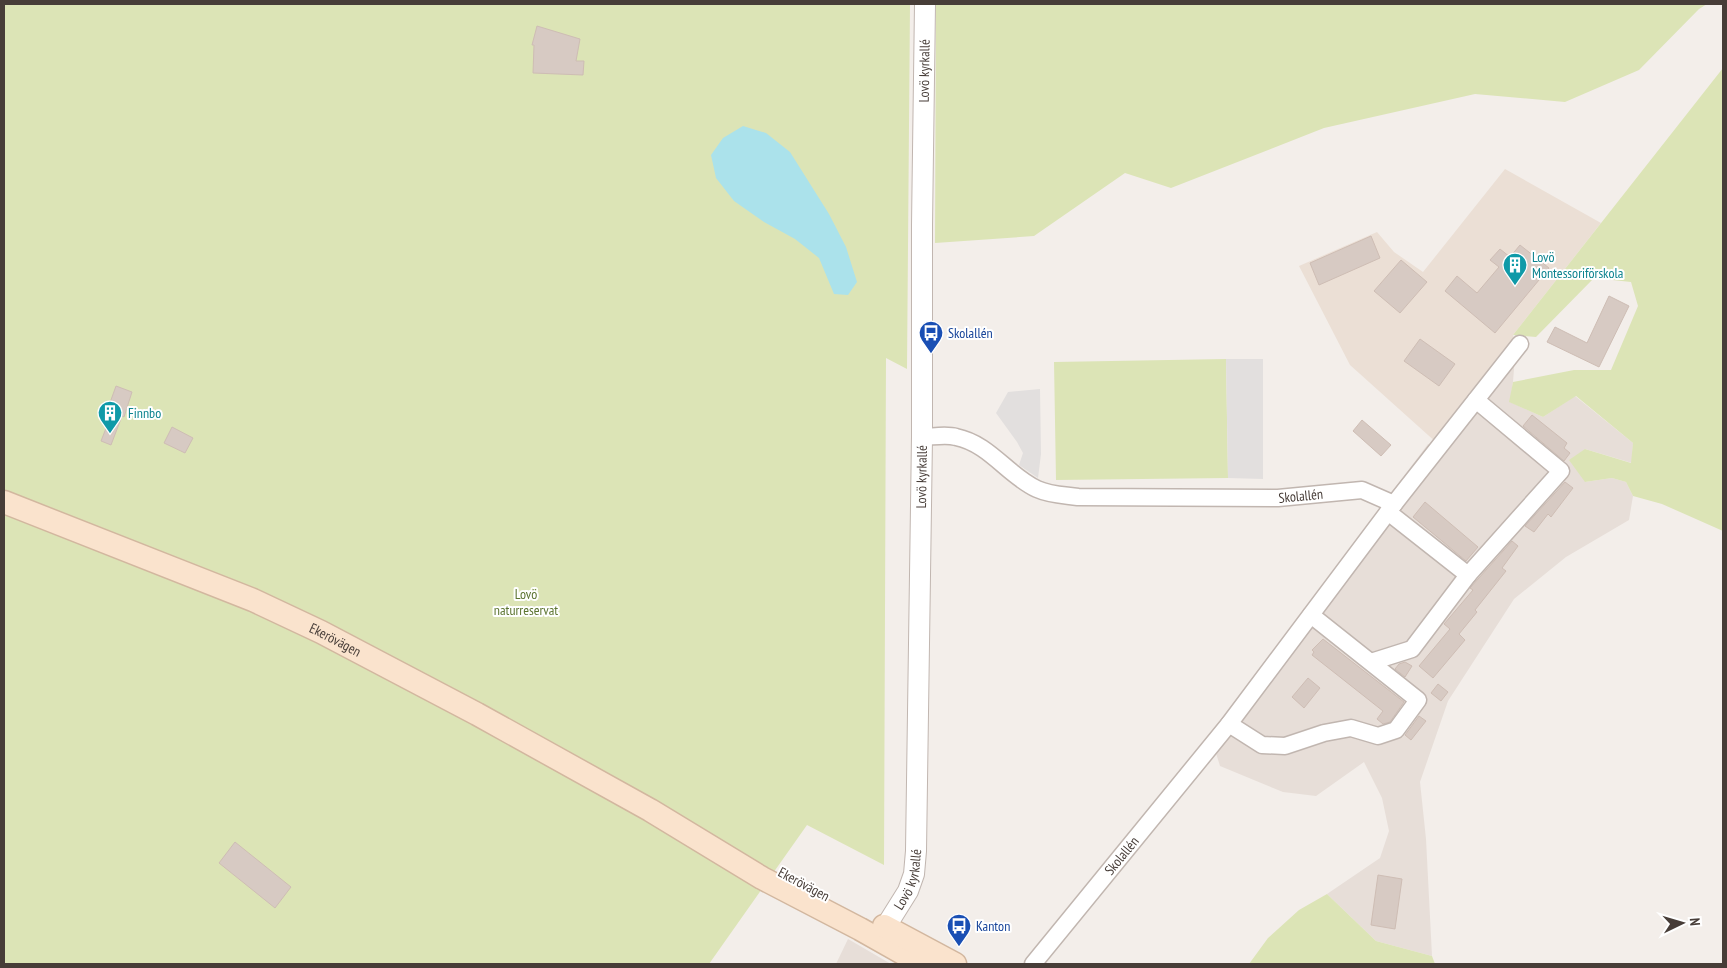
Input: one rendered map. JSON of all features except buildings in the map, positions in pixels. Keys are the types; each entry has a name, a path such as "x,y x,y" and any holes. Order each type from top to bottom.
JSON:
{"main road":[{"name":"Ekerövägen","path":"4,502 235,593 321,632 477,714 650,810 762,878 955,964"},
{"name":"Ekerövägen","path":"882,933 922,964"}],"street":[{"name":"Lovö kyrkallé","path":"882,933 908,891 914,874 916,851 922,438 925,4"},
{"name":"Skolallén","path":"1033,964 1228,724 1391,508 1520,344"},
{"path":"1371,662 1412,649 1468,574 1561,471 1476,400"},
{"name":"Skolallén","path":"922,438 956,436 986,449 1004,466 1035,488 1050,494 1078,497 1278,498 1362,490 1391,508 1468,574"},
{"path":"1228,724 1262,746 1285,746 1324,733 1351,728 1378,736 1396,730 1418,700 1310,615"}],"shaded area":[{"path":"1505,169 1601,223 1513,335 1516,343 1438,444 1350,365 1299,266 1377,232 1394,252 1423,272"},
{"path":"1516,343 1510,402 1543,417 1575,396 1633,443 1632,463 1585,449 1585,482 1612,478 1626,482 1633,496 1629,520 1566,557 1514,599 1448,701 1420,782 1426,839 1432,956 1376,941 1327,894 1380,858 1389,831 1382,798 1364,762 1316,796 1283,792 1220,766 1210,734 1428,444 1438,444"},
{"path":"1226,359 1263,359 1263,479 1228,478"},
{"path":"1040,389 1041,454 1038,478 1019,465 1023,453 996,413 1008,392"},
{"path":"848,939 891,964 836,964"}],"green space":[{"name":"Lovö naturreservat","path":"4,4 910,4 907,369 886,358 884,865 807,825 709,964 4,964"},
{"path":"936,4 1707,4 1699,9 1639,70 1565,102 1475,94 1324,128 1171,188 1125,173 1034,236 935,243"},
{"path":"1723,68 1723,531 1662,504 1633,496 1626,482 1612,478 1585,482 1569,460 1585,449 1631,463 1633,443 1576,396 1543,417 1509,402 1513,382 1574,370 1611,370 1638,306 1631,282 1594,278 1536,337 1513,335"},
{"path":"1226,359 1228,478 1056,480 1054,362"},
{"path":"1327,894 1376,941 1432,956 1435,964 1249,964 1268,938 1299,910"}],"water":[{"path":"743,126 766,133 790,152 829,214 846,247 857,282 848,295 834,294 819,258 795,239 764,222 734,201 716,178 711,155 723,138"}],"place":[{"name":"Lovö Montessoriförskola","path":"1515,286"},
{"name":"Skolallén","path":"931,354"},
{"name":"Finnbo","path":"110,434"},
{"name":"Kanton","path":"959,947"}]}
